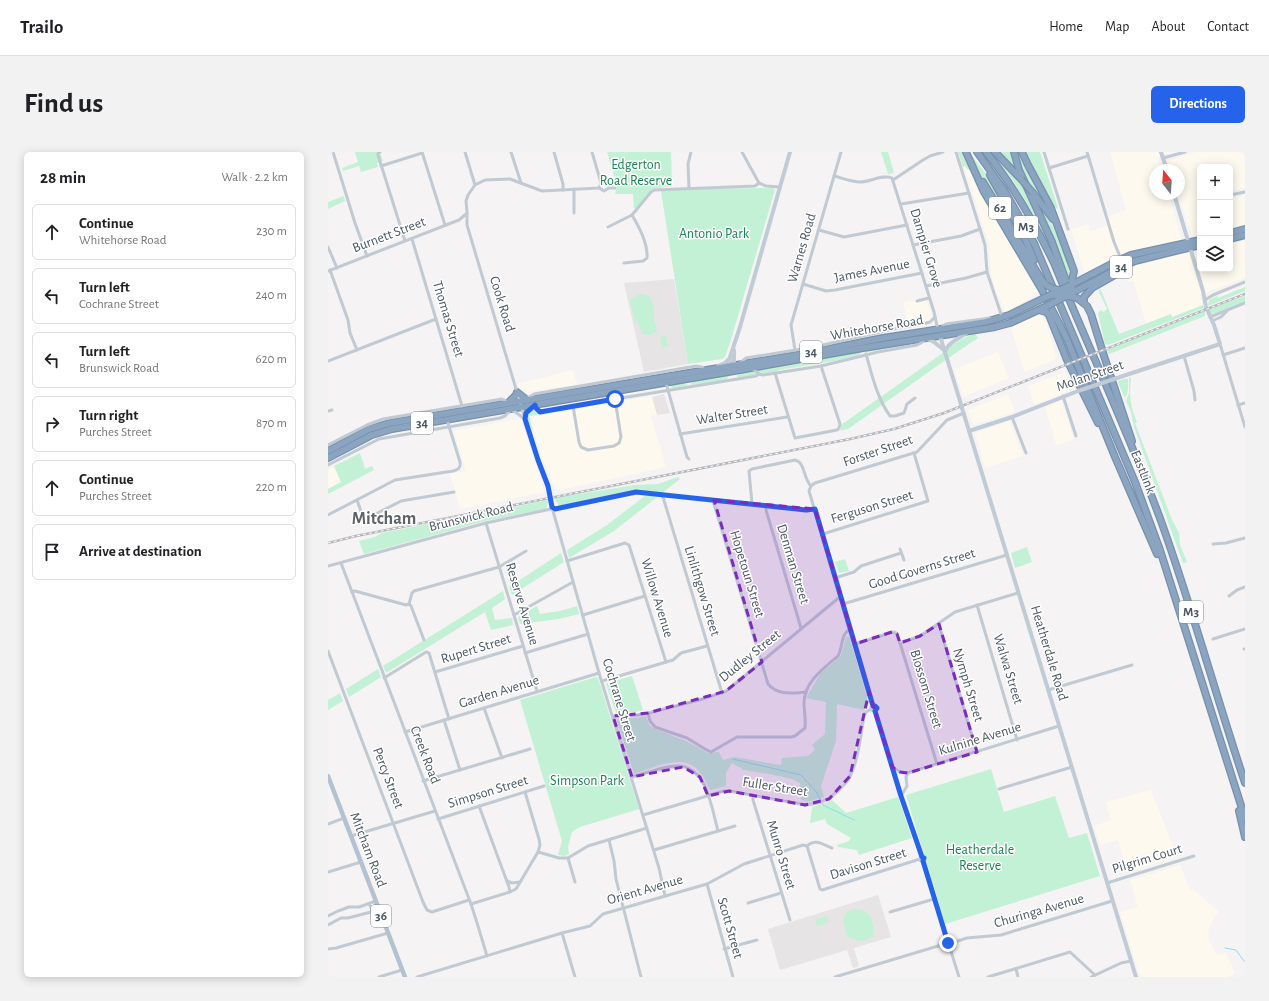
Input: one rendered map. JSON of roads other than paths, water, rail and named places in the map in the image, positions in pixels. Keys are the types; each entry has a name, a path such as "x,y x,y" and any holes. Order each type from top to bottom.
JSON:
{"highway":[{"name":"62","path":"966,152 972,167 1002,213 1041,279 1053,290 1059,291"},
{"name":"EastLink","path":"986,152 1011,186 1042,238 1139,464 1179,572 1245,783"},
{"path":"995,152 1033,193 1057,225"},
{"path":"1014,152 1019,170 1052,242 1107,389"},
{"path":"1022,152 1052,208 1074,271 1070,292"},
{"path":"978,154 1024,236 1037,271"},
{"name":"EastLink","path":"978,154 1012,202 1028,230 1135,482 1154,534 1245,818"},
{"path":"972,167 984,192 1053,309 1169,581"},
{"path":"1233,232 1245,229"},
{"path":"1233,237 1245,235"},
{"name":"34","path":"940,336 1001,326 1023,318 1070,292 1123,266 1197,242"},
{"path":"1190,245 1197,244"},
{"name":"34","path":"1070,292 1083,276 1121,259 1136,254 1190,245"},
{"path":"1084,300 1092,288 1120,271 1158,258 1166,253"},
{"path":"1074,271 1083,276"},
{"path":"1042,299 1046,290 1046,285"},
{"name":"34","path":"938,330 1002,318 1059,291 1070,292"},
{"path":"1049,295 1070,292 1077,298 1084,300 1091,314 1127,422 1139,464"},
{"path":"1039,310 1049,315 1067,360 1115,457"},
{"path":"938,330 940,336"},
{"name":"Whitehorse Road","path":"328,458 372,435 381,432 447,419 512,409 527,400 712,369 752,368 918,338 938,330"},
{"name":"Whitehorse Road","path":"328,451 369,429 390,423 507,403 535,405 666,383 733,368 918,338 940,336"},
{"path":"507,403 516,395 517,392 527,400"},
{"path":"1238,762 1245,778"},
{"path":"1231,776 1245,836"}],"main road":[{"path":"712,369 725,363 730,357 790,152"},
{"path":"1161,152 1165,164"},
{"path":"1176,200 1190,245 1206,307 1220,344"},
{"path":"926,338 934,342 945,352 950,344 970,331"},
{"name":"Heatherdale Road","path":"940,336 1136,977"},
{"path":"733,368 735,342"},
{"name":"Molan Street","path":"969,431 1012,417 1063,396 1220,344"},
{"path":"730,357 733,368"},
{"name":"Mitcham Road","path":"328,776 405,977"}],"street":[{"path":"333,152 367,256"},
{"path":"380,152 378,154 381,166 405,241"},
{"path":"465,152 475,185 485,180 510,179 542,190 599,188 604,191 609,188 615,188"},
{"path":"511,152 521,183"},
{"path":"554,152 563,184 563,190"},
{"path":"592,152 601,183 599,188"},
{"path":"690,188 688,164 691,152"},
{"path":"742,152 762,185 780,187"},
{"name":"Warnes Road","path":"795,350 791,325 841,152"},
{"path":"834,176 856,182 886,177 890,177 893,180 930,156 943,152"},
{"path":"956,152 985,245 987,272 1002,318"},
{"path":"1044,152 1068,229"},
{"path":"1087,152 1116,248 1121,259"},
{"path":"1163,158 1185,152"},
{"path":"381,166 422,153 445,225"},
{"path":"1049,168 1088,156"},
{"name":"Dampier Grove","path":"893,180 930,298 938,330"},
{"path":"608,227 632,215 651,192 658,189 755,186 760,183"},
{"name":"Cook Road","path":"475,185 468,195 466,205 466,222 520,404"},
{"path":"574,189 574,213"},
{"path":"1233,194 1245,192"},
{"path":"901,204 969,193"},
{"name":"Burnett Street","path":"329,271 459,220 467,212"},
{"path":"624,263 643,261 647,258 644,240 632,215"},
{"path":"459,220 466,222"},
{"path":"819,230 844,237 907,225"},
{"path":"913,245 961,236 980,229"},
{"name":"Thomas Street","path":"412,238 462,406"},
{"path":"328,247 337,268"},
{"path":"329,271 347,316 350,333 357,350"},
{"path":"926,286 987,272"},
{"name":"James Avenue","path":"803,284 826,291 922,273"},
{"path":"1205,300 1213,295 1245,282"},
{"path":"1204,295 1213,295"},
{"path":"917,301 930,298"},
{"path":"1211,319 1245,303"},
{"name":"Whitehorse Road","path":"733,368 746,358 830,344 889,330 928,323 935,318"},
{"path":"328,361 436,319"},
{"name":"Whitehorse Road","path":"535,405 540,412 729,381 756,376 759,374 763,375 821,366 918,338"},
{"path":"1220,344 1245,427"},
{"path":"1223,355 1245,348"},
{"path":"866,354 878,393 890,416 904,413 907,404 915,398"},
{"path":"1184,356 1194,391 1195,400"},
{"path":"774,373 795,438 837,430 839,428 840,424 821,366"},
{"path":"729,381 733,368"},
{"path":"752,368 759,374"},
{"path":"666,383 689,460"},
{"path":"1063,396 1076,436"},
{"name":"Whitehorse Road","path":"328,445 378,420 502,399 507,403"},
{"path":"573,406 581,447 588,450 614,446 619,443 621,437 615,399"},
{"path":"1238,405 1245,403"},
{"name":"Cochrane Street","path":"520,404 548,486 552,509 599,673 654,850 665,896"},
{"path":"512,409 525,419 526,413 535,405"},
{"name":"Whitehorse Road","path":"328,465 379,439 503,418 512,409"},
{"path":"328,412 332,410"},
{"name":"Forster Street","path":"811,486 814,483 919,451 947,420 964,413"},
{"name":"Walter Street","path":"680,434 787,417"},
{"path":"1012,417 1026,453"},
{"path":"328,515 395,480 456,470 460,467 460,462 447,419"},
{"name":"Ferguson Street","path":"823,534 928,501 914,453"},
{"path":"752,504 749,471 752,469 795,460 801,462 807,482 811,486 809,491 844,604 872,711 875,711 958,977"},
{"path":"357,500 363,517 366,519 401,500 454,492"},
{"name":"Brunswick Road","path":"328,566 486,523 636,492 806,510 815,509"},
{"name":"Linlithgow Street","path":"663,494 662,498 722,693"},
{"name":"Hopetoun Street","path":"714,500 716,512 768,684 782,693 806,692"},
{"name":"Denman Street","path":"766,506 802,628"},
{"name":"Reserve Avenue","path":"486,523 537,691"},
{"path":"1213,544 1226,543 1245,538"},
{"name":"Willow Avenue","path":"567,561 625,543 629,545 666,662"},
{"path":"424,640 409,604 414,591 499,567 526,551"},
{"path":"835,578 854,572 861,566 901,551 904,560"},
{"name":"Good Governs Street","path":"844,604 1007,555"},
{"name":"Creek Road","path":"341,562 469,900 487,956"},
{"path":"514,615 573,582"},
{"path":"1229,596 1237,590 1245,587"},
{"path":"352,592 355,591 406,605 409,604"},
{"path":"855,644 892,632 897,634 900,643 920,636 955,612 1018,593"},
{"path":"583,616 645,596"},
{"name":"Dudley Street","path":"612,716 648,713 726,691 841,596"},
{"name":"Walwa Street","path":"977,605 1017,740"},
{"name":"Nymph Street","path":"939,624 977,752"},
{"path":"648,713 650,721 655,727 687,738 711,752 737,737 795,736 805,728 804,704 806,692 818,672 838,656 844,634 846,631 851,629"},
{"path":"1213,639 1245,629"},
{"name":"Rupert Street","path":"526,653 588,634"},
{"name":"Blossom Street","path":"900,643 937,764"},
{"name":"Rupert Street","path":"435,672 523,646"},
{"path":"602,681 673,660 681,653 707,646"},
{"name":"Percy Street","path":"328,651 427,910 430,912 469,900"},
{"path":"384,678 426,652 429,652 449,719"},
{"path":"1048,690 1132,665"},
{"name":"Garden Avenue","path":"405,732 599,673"},
{"name":"Fuller Street","path":"643,815 724,791 805,805 829,799 848,781 855,762 864,716 872,707"},
{"path":"484,708 502,758"},
{"path":"444,720 460,770"},
{"name":"Kulnine Avenue","path":"908,773 1059,726"},
{"path":"423,781 502,758 530,748"},
{"path":"632,777 671,767 683,767 690,769 700,777 703,782 718,831"},
{"path":"892,767 900,772 908,773 906,777 907,786 901,796"},
{"path":"999,789 1072,767"},
{"name":"Simpson Street","path":"438,819 544,786"},
{"path":"470,904 516,889 538,852 540,845 539,839 525,792"},
{"name":"Munro Street","path":"753,795 753,800 790,920"},
{"path":"478,806 510,892"},
{"name":"Simpson Street","path":"351,836 435,811"},
{"path":"328,824 344,818"},
{"path":"654,850 735,826"},
{"path":"538,852 559,858 568,858 588,846 647,828"},
{"path":"609,840 614,861 616,879 641,977"},
{"name":"Orient Avenue","path":"417,977 562,933 590,926 604,914 707,884 744,864 803,845 807,846 812,842 817,842 832,848"},
{"name":"Davison Street","path":"807,846 820,889 822,890 922,859"},
{"name":"Pilgrim Court","path":"1107,883 1194,856"},
{"path":"568,858 575,882"},
{"path":"328,872 361,862"},
{"path":"507,881 512,883 520,882"},
{"name":"Scott Street","path":"707,884 733,977"},
{"path":"748,903 781,893"},
{"path":"890,912 934,899"},
{"path":"328,916 338,911 359,907 376,901"},
{"name":"Churinga Avenue","path":"835,977 967,938 1001,935 1112,901"},
{"path":"328,925 341,918 348,918 370,912 372,910 370,904"},
{"path":"328,949 388,933"},
{"path":"562,933 575,977"},
{"path":"724,949 757,940"},
{"path":"988,977 1070,952 1093,976 1131,960"},
{"path":"1016,969 1018,977"},
{"path":"379,977 402,970"}],"waterway":[{"path":"733,759 801,775 817,793 823,805 854,820"},
{"path":"1225,948 1236,950 1244,961"}],"railway":[{"path":"328,543 356,536 850,439 894,429 944,413 1245,294"}],"district":[{"name":"Mitcham","path":"384,519"}],"park label":[{"name":"Edgerton Road Reserve","path":"636,174"},
{"name":"Antonio Park","path":"714,234"},
{"name":"Simpson Park","path":"587,781"},
{"name":"Heatherdale Reserve","path":"980,858"}]}
